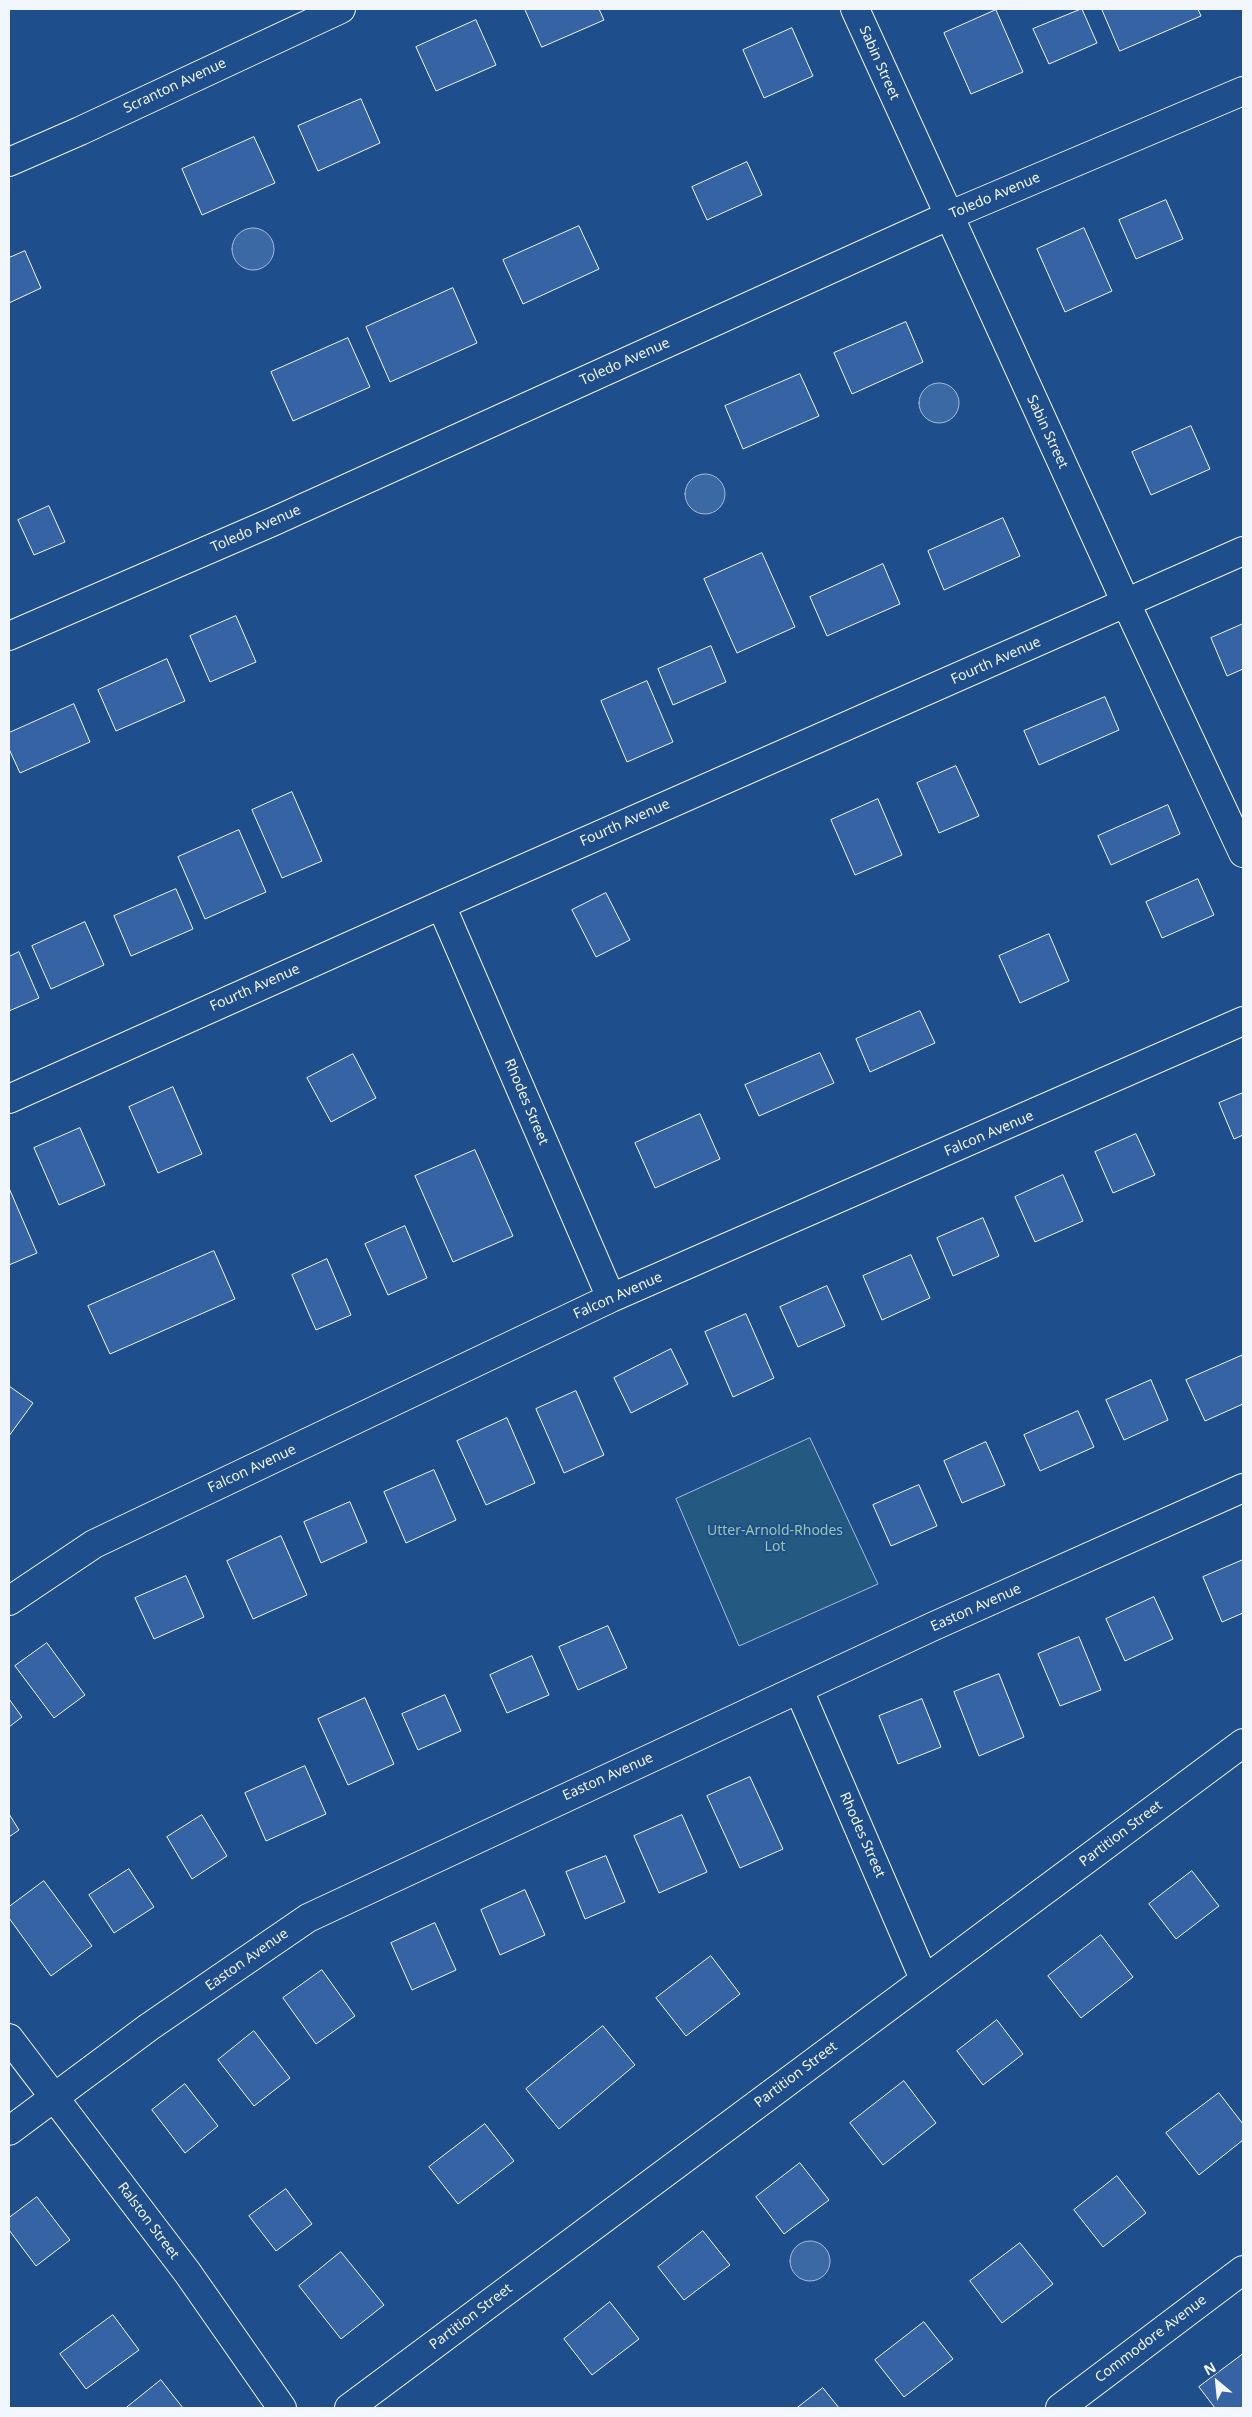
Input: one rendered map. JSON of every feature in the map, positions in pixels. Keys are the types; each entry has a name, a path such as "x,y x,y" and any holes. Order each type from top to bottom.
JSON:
{"street":[{"name":"Scranton Avenue","path":"9,162 80,131 341,9"},
{"name":"Sabin Street","path":"855,9 948,216 1243,853"},
{"name":"Toledo Avenue","path":"9,636 270,523 948,216 1243,91"},
{"name":"Fourth Avenue","path":"9,1099 441,904 1243,551"},
{"name":"Rhodes Street","path":"441,904 610,1298"},
{"name":"Falcon Avenue","path":"9,1601 94,1544 610,1298 1243,1021"},
{"name":"Easton Avenue","path":"9,2131 149,2027 308,1918 546,1805 799,1690 934,1626 1243,1488"},
{"name":"Rhodes Street","path":"799,1690 924,1979"},
{"name":"Partition Street","path":"349,2408 1243,1743"},
{"name":"Ralston Street","path":"9,2038 187,2272 282,2408"},
{"name":"Commodore Avenue","path":"1060,2408 1243,2270"}],"green space":[{"name":"Utter-Arnold-Rhodes Lot","path":"810,1438 878,1584 739,1646 676,1499"}],"shaded area":[{"path":"249,228 257,228 268,234 274,249 268,264 257,270 249,270 238,264 232,253 232,245 238,234"},
{"path":"943,383 950,386 956,392 959,403 958,411 950,420 943,423 935,423 928,420 920,411 919,399 922,392 931,384"},
{"path":"701,474 709,474 716,477 722,483 725,494 722,505 716,511 709,514 701,514 694,511 688,505 685,498 685,490 688,483 694,477"},
{"path":"814,2241 821,2244 827,2250 830,2261 829,2269 821,2278 814,2281 806,2281 799,2278 791,2269 790,2257 793,2250 802,2242"}],"building":[{"path":"525,9 599,9 604,20 542,47"},
{"path":"1082,9 1097,43 1049,64 1033,29"},
{"path":"1102,9 1198,9 1201,16 1120,51"},
{"path":"996,10 1023,72 971,94 944,33"},
{"path":"476,20 496,65 436,91 416,47"},
{"path":"792,28 813,76 764,98 743,50"},
{"path":"361,99 380,143 318,171 298,126"},
{"path":"254,137 275,183 202,215 182,169"},
{"path":"747,162 762,195 707,220 692,187"},
{"path":"1166,200 1183,239 1136,259 1119,220"},
{"path":"579,226 599,269 523,304 503,260"},
{"path":"1084,228 1112,291 1065,312 1037,249"},
{"path":"25,251 41,288 9,303 9,258"},
{"path":"453,288 477,343 390,382 366,327"},
{"path":"906,322 923,362 852,394 834,353"},
{"path":"348,338 370,387 293,421 271,372"},
{"path":"800,374 819,416 743,449 725,406"},
{"path":"1191,426 1210,469 1151,495 1132,452"},
{"path":"49,506 65,542 34,555 18,520"},
{"path":"1003,518 1020,556 944,590 928,551"},
{"path":"762,553 795,627 737,653 704,579"},
{"path":"883,564 900,604 827,636 810,597"},
{"path":"236,616 256,662 210,682 190,636"},
{"path":"1243,624 1243,669 1227,676 1211,638"},
{"path":"711,646 726,682 673,705 658,669"},
{"path":"167,659 185,701 116,731 98,690"},
{"path":"647,681 673,742 627,762 601,701"},
{"path":"1105,697 1119,730 1039,765 1024,731"},
{"path":"74,704 90,742 20,773 9,749 9,733"},
{"path":"956,766 979,816 939,833 917,783"},
{"path":"292,792 322,861 282,878 252,810"},
{"path":"878,799 902,855 855,875 831,820"},
{"path":"1168,805 1180,834 1111,865 1098,836"},
{"path":"239,830 266,892 205,919 178,857"},
{"path":"1198,879 1214,915 1162,938 1146,902"},
{"path":"176,889 193,929 131,956 114,916"},
{"path":"606,893 630,940 596,957 572,910"},
{"path":"85,922 104,965 51,989 32,946"},
{"path":"1049,934 1069,981 1020,1003 999,956"},
{"path":"19,952 39,998 9,1011 9,957"},
{"path":"920,1011 935,1043 870,1072 856,1039"},
{"path":"820,1053 834,1083 759,1116 745,1085"},
{"path":"353,1054 376,1098 331,1122 307,1078"},
{"path":"173,1087 202,1154 158,1173 129,1107"},
{"path":"1243,1093 1243,1135 1234,1139 1219,1103"},
{"path":"700,1114 720,1159 655,1188 635,1143"},
{"path":"80,1128 105,1185 59,1205 34,1148"},
{"path":"1136,1134 1155,1175 1113,1193 1095,1152"},
{"path":"475,1150 513,1236 453,1262 415,1176"},
{"path":"1063,1175 1083,1221 1035,1242 1015,1197"},
{"path":"9,1188 37,1253 9,1265"},
{"path":"983,1218 999,1256 953,1276 937,1238"},
{"path":"405,1226 427,1278 388,1295 365,1244"},
{"path":"214,1251 235,1299 110,1354 88,1306"},
{"path":"911,1255 930,1298 882,1320 863,1276"},
{"path":"327,1259 351,1315 316,1330 292,1275"},
{"path":"827,1286 845,1326 798,1347 780,1307"},
{"path":"746,1314 774,1378 733,1397 705,1332"},
{"path":"671,1349 688,1384 631,1413 614,1378"},
{"path":"1243,1355 1243,1404 1205,1421 1186,1380"},
{"path":"1151,1380 1168,1420 1124,1440 1106,1400"},
{"path":"9,1386 33,1403 9,1436"},
{"path":"576,1391 604,1455 564,1473 536,1409"},
{"path":"1078,1411 1094,1447 1040,1471 1024,1435"},
{"path":"507,1418 535,1483 486,1505 457,1441"},
{"path":"986,1442 1005,1485 962,1503 944,1461"},
{"path":"434,1470 456,1520 406,1543 384,1492"},
{"path":"919,1485 937,1526 891,1546 873,1505"},
{"path":"350,1502 367,1542 321,1563 304,1522"},
{"path":"281,1536 307,1595 253,1619 227,1561"},
{"path":"1243,1560 1243,1613 1222,1622 1203,1577"},
{"path":"186,1576 204,1617 154,1639 135,1598"},
{"path":"1154,1597 1173,1639 1125,1661 1106,1619"},
{"path":"608,1626 627,1668 578,1690 559,1647"},
{"path":"1079,1637 1101,1690 1060,1706 1038,1654"},
{"path":"47,1643 85,1695 54,1718 15,1666"},
{"path":"532,1656 549,1695 507,1713 490,1675"},
{"path":"999,1674 1024,1737 979,1756 954,1692"},
{"path":"445,1695 461,1731 418,1750 402,1714"},
{"path":"365,1698 394,1764 348,1785 318,1719"},
{"path":"9,1699 22,1717 9,1727"},
{"path":"922,1699 941,1747 898,1764 879,1716"},
{"path":"305,1766 326,1814 266,1841 245,1793"},
{"path":"750,1777 783,1849 740,1868 707,1796"},
{"path":"9,1814 19,1830 9,1837"},
{"path":"202,1815 227,1856 192,1879 167,1837"},
{"path":"682,1815 707,1872 659,1893 634,1836"},
{"path":"606,1856 625,1902 585,1919 566,1872"},
{"path":"129,1869 154,1907 114,1933 89,1895"},
{"path":"1192,1871 1219,1906 1176,1939 1149,1904"},
{"path":"44,1881 92,1946 51,1976 9,1918 9,1907"},
{"path":"525,1890 545,1935 500,1955 481,1910"},
{"path":"435,1923 456,1970 412,1990 391,1943"},
{"path":"1101,1935 1133,1977 1081,2018 1048,1976"},
{"path":"711,1956 740,1994 686,2036 656,1998"},
{"path":"322,1970 355,2016 316,2044 283,1998"},
{"path":"997,2020 1023,2054 983,2085 957,2051"},
{"path":"603,2026 635,2065 559,2129 526,2089"},
{"path":"254,2031 290,2078 254,2106 218,2060"},
{"path":"904,2081 936,2123 883,2165 850,2123"},
{"path":"185,2084 218,2126 185,2153 152,2110"},
{"path":"1219,2093 1243,2124 1243,2140 1199,2175 1166,2133"},
{"path":"485,2124 514,2161 458,2204 429,2167"},
{"path":"800,2163 829,2200 784,2234 756,2197"},
{"path":"1117,2176 1146,2213 1103,2247 1074,2210"},
{"path":"286,2189 312,2224 276,2251 249,2216"},
{"path":"37,2197 70,2240 36,2266 9,2230 9,2218"},
{"path":"703,2231 730,2265 684,2300 658,2267"},
{"path":"1020,2243 1053,2284 1002,2323 970,2281"},
{"path":"341,2252 384,2305 341,2339 299,2286"},
{"path":"610,2302 639,2339 592,2375 564,2339"},
{"path":"113,2315 139,2350 86,2389 60,2354"},
{"path":"924,2322 953,2359 904,2397 875,2360"},
{"path":"1243,2354 1243,2408 1215,2408 1199,2387"},
{"path":"161,2380 183,2408 126,2408"},
{"path":"823,2388 839,2408 797,2408"}]}
